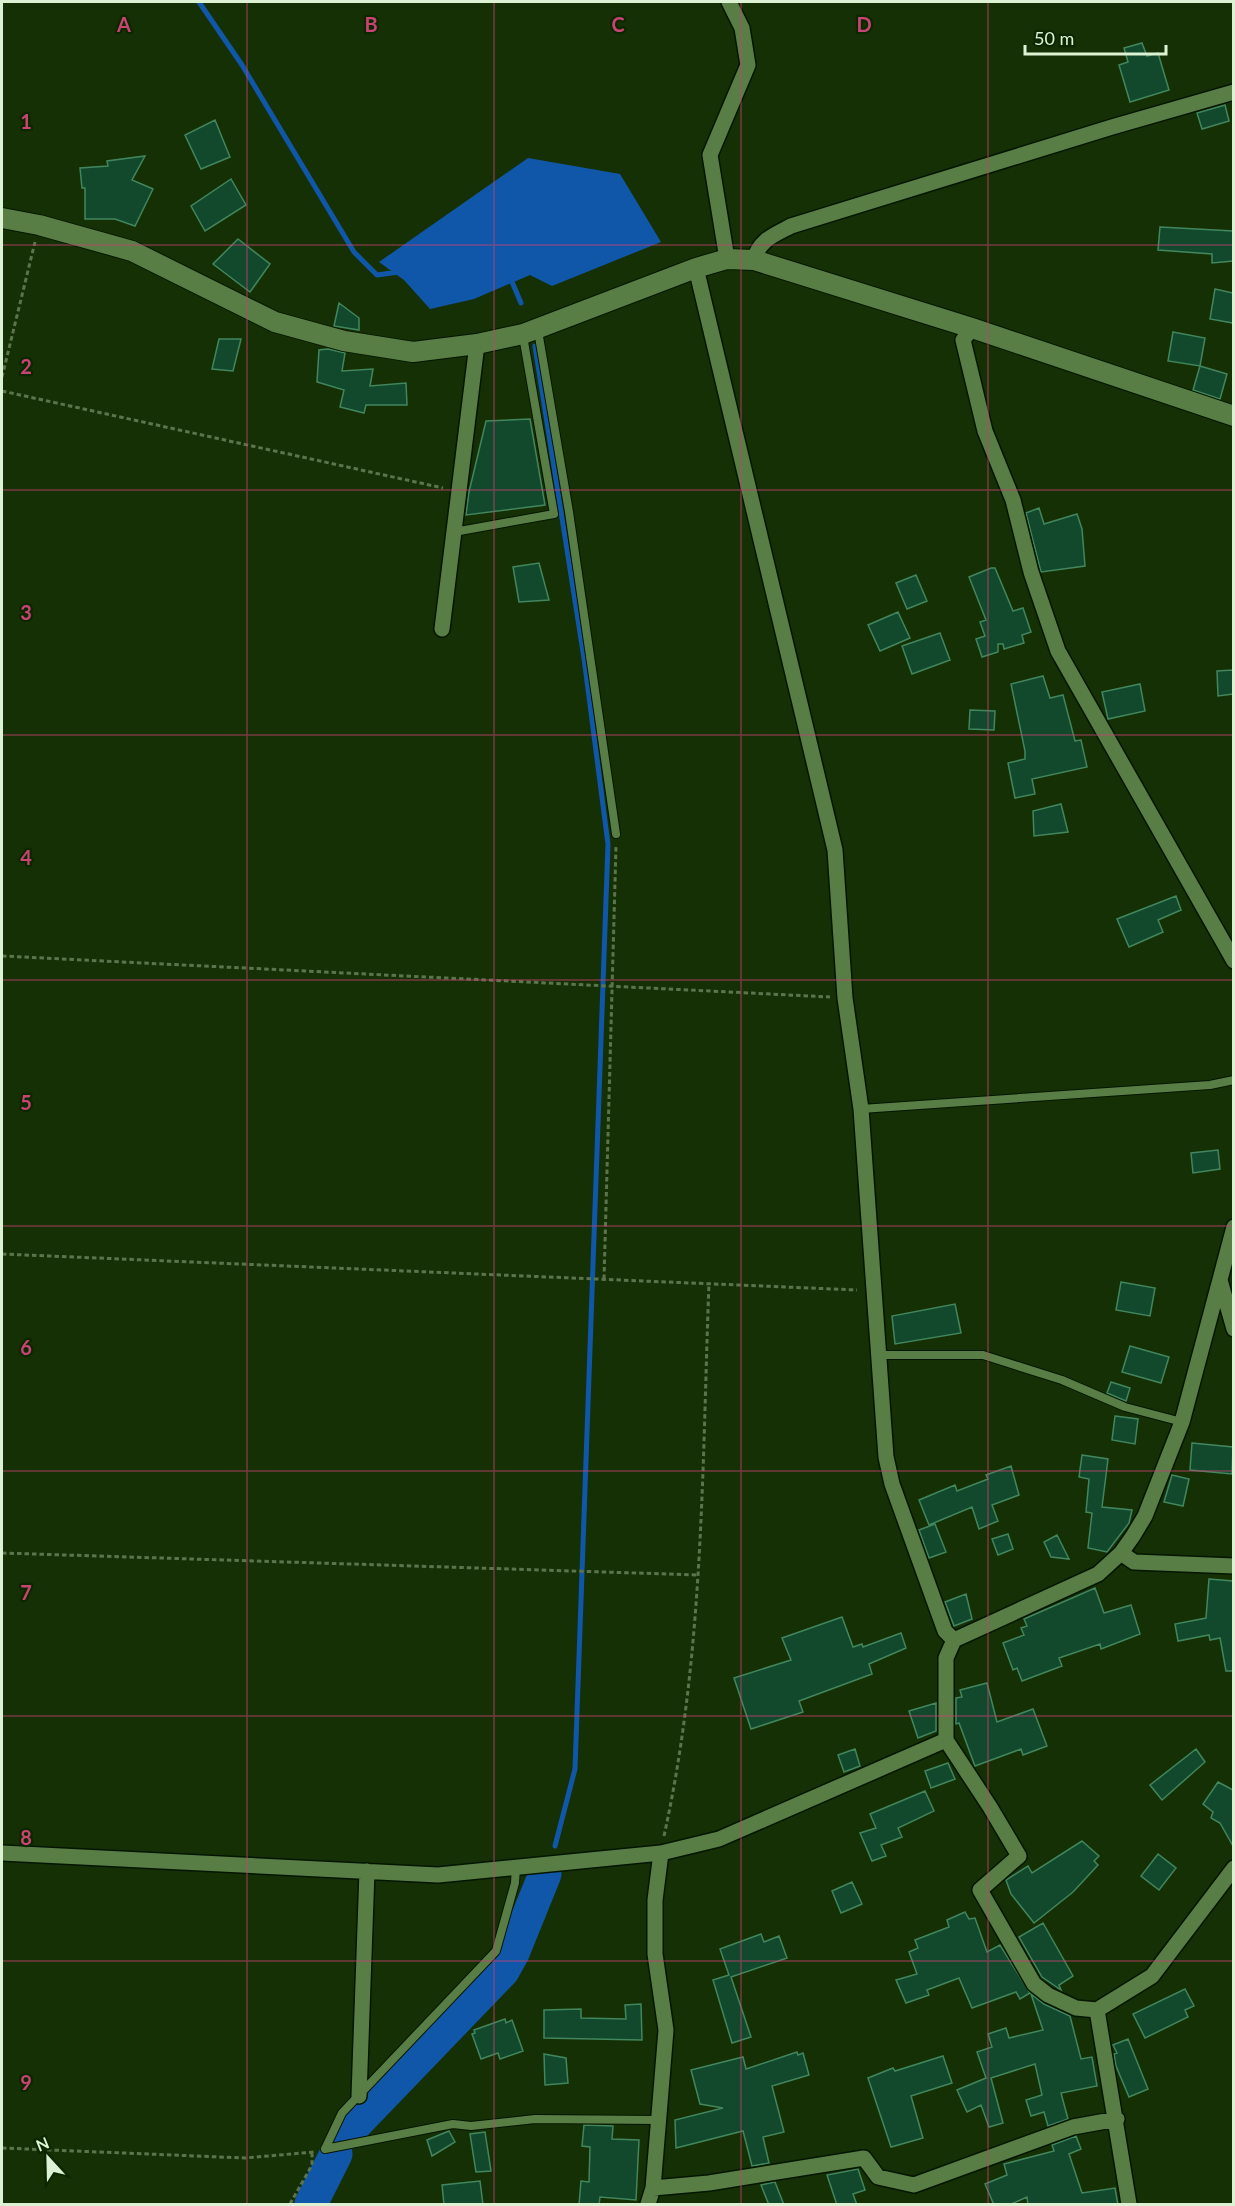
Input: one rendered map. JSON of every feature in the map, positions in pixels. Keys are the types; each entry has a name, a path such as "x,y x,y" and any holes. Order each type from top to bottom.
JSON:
{"street":[{"path":"728,260 710,155 748,65 742,28 729,2"},
{"path":"754,260 757,247 767,238 791,226 1233,92"},
{"path":"2,218 39,225 132,251 274,322 334,339 413,352 477,344 530,332 696,268 728,260 754,260 972,328 1233,416"},
{"path":"696,268 836,850 845,998 861,1109 886,1457 892,1484 945,1631 954,1640"},
{"path":"972,328 963,340 985,431 1013,500 1030,572 1058,651 1233,962"},
{"path":"442,629 477,344"},
{"path":"1233,1227 1182,1422 1145,1516 1121,1553 1098,1574 954,1640 946,1658 946,1740 990,1807 1018,1856 980,1890 1034,1984 1048,1995 1076,2008 1097,2010 1152,1976 1233,1868"},
{"path":"1220,1280 1233,1329"},
{"path":"1121,1553 1134,1562 1233,1566"},
{"path":"2,1853 438,1875 661,1853 719,1839 946,1740"},
{"path":"648,2205 652,2188 666,2030 655,1954 655,1900 661,1853"},
{"path":"359,2096 367,1871"},
{"path":"1097,2010 1117,2119 1129,2205"},
{"path":"652,2188 709,2183 864,2158 878,2177 914,2186 1073,2127 1117,2119"}],"lane":[{"path":"454,532 554,514 530,332"},
{"path":"530,332 571,523 616,834"},
{"path":"861,1109 1198,1086 1233,1080"},
{"path":"879,1355 983,1355 1062,1380 1125,1407 1182,1422"},
{"path":"325,2149 342,2113 496,1951 515,1883 516,1867"},
{"path":"325,2149 453,2124 471,2126 536,2119 658,2120"}],"path":[{"path":"2,377 39,225"},
{"path":"2,391 459,491"},
{"path":"604,1279 616,834"},
{"path":"2,956 845,998"},
{"path":"2,1254 873,1291"},
{"path":"661,1853 678,1775 699,1575 709,1283"},
{"path":"2,1553 699,1575"},
{"path":"2,2148 245,2158 325,2149"},
{"path":"290,2205 312,2165 312,2152"}],"water":[{"path":"528,158 620,174 661,242 552,286 530,275 474,299 430,309 404,280 379,262"}],"building":[{"path":"1142,43 1147,56 1158,53 1169,90 1130,102 1119,65 1128,62 1124,48"},
{"path":"1225,105 1229,121 1202,129 1197,113"},
{"path":"215,120 230,157 201,169 185,135"},
{"path":"145,156 132,180 153,189 135,226 115,219 85,219 85,188 82,188 80,168 108,166 107,161"},
{"path":"231,179 246,205 205,231 191,206"},
{"path":"1160,227 1233,231 1233,261 1212,263 1212,254 1158,250"},
{"path":"238,239 270,264 250,292 213,264"},
{"path":"1215,289 1233,293 1233,323 1210,319"},
{"path":"339,303 359,318 359,330 334,326"},
{"path":"1173,332 1205,338 1200,366 1168,361"},
{"path":"219,339 241,339 233,371 212,369"},
{"path":"328,349 345,353 342,371 373,369 370,386 406,383 407,405 366,405 364,413 340,407 344,390 317,382 319,350"},
{"path":"1200,366 1227,374 1220,399 1193,390"},
{"path":"530,419 545,505 466,515 469,492 486,421"},
{"path":"1039,508 1044,524 1077,514 1082,529 1085,566 1041,572 1026,513"},
{"path":"539,563 549,600 519,602 513,567"},
{"path":"995,568 1013,611 1023,608 1031,632 1022,635 1024,643 1004,649 1003,644 998,644 998,652 982,657 976,639 985,636 980,622 986,620 969,577"},
{"path":"916,575 927,601 907,609 896,583"},
{"path":"898,612 910,638 880,651 868,625"},
{"path":"940,633 950,660 912,674 902,646"},
{"path":"1233,670 1233,694 1218,696 1217,671"},
{"path":"1043,676 1050,698 1063,695 1075,741 1081,740 1087,767 1032,779 1035,794 1015,798 1008,763 1025,759 1025,751 1011,684"},
{"path":"1140,684 1145,711 1108,719 1102,692"},
{"path":"970,710 995,711 994,730 969,729"},
{"path":"1061,804 1068,832 1034,836 1033,811"},
{"path":"1176,896 1181,910 1158,920 1163,932 1129,947 1117,919"},
{"path":"1218,1150 1220,1169 1193,1173 1191,1153"},
{"path":"1121,1282 1155,1288 1150,1316 1116,1310"},
{"path":"955,1304 961,1333 895,1344 892,1316"},
{"path":"1130,1346 1169,1357 1161,1383 1122,1372"},
{"path":"1111,1382 1130,1388 1126,1401 1107,1393"},
{"path":"1115,1416 1138,1419 1135,1444 1112,1440"},
{"path":"1192,1443 1233,1447 1232,1474 1190,1470"},
{"path":"1082,1455 1108,1459 1102,1507 1132,1510 1129,1523 1107,1552 1088,1548 1092,1513 1086,1512 1089,1479 1079,1477"},
{"path":"1011,1466 1019,1495 992,1505 998,1521 979,1529 972,1507 929,1525 919,1500 955,1485 957,1491 988,1479 986,1475"},
{"path":"1172,1475 1189,1479 1183,1506 1164,1502"},
{"path":"935,1524 946,1552 929,1558 919,1530"},
{"path":"1008,1534 1013,1549 998,1555 992,1539"},
{"path":"1057,1535 1069,1559 1051,1557 1044,1542"},
{"path":"1209,1579 1233,1581 1233,1671 1226,1671 1220,1638 1210,1640 1209,1635 1178,1641 1175,1624 1206,1618"},
{"path":"1095,1588 1104,1613 1131,1605 1140,1634 1101,1649 1100,1644 1059,1658 1062,1666 1022,1681 1017,1668 1013,1670 1003,1643 1024,1635 1021,1628 1027,1626 1024,1619"},
{"path":"966,1594 972,1619 954,1626 945,1602"},
{"path":"842,1617 853,1647 862,1644 863,1647 901,1633 906,1648 869,1664 872,1674 799,1701 803,1712 751,1729 734,1678 791,1660 782,1638"},
{"path":"987,1683 997,1722 1033,1709 1047,1746 1023,1755 1021,1749 975,1766 959,1723 956,1724 956,1698 962,1697 960,1690"},
{"path":"936,1703 936,1731 918,1738 909,1711"},
{"path":"855,1749 860,1766 844,1772 838,1755"},
{"path":"1196,1749 1205,1762 1162,1800 1150,1785"},
{"path":"948,1763 955,1779 931,1788 925,1771"},
{"path":"1218,1782 1233,1790 1233,1846 1220,1823 1211,1818 1213,1812 1203,1804"},
{"path":"925,1791 934,1811 898,1828 902,1837 881,1845 886,1856 872,1861 860,1833 876,1828 870,1814"},
{"path":"1082,1841 1099,1856 1094,1861 1098,1865 1073,1892 1034,1923 1011,1894 1006,1880 1028,1866 1032,1873"},
{"path":"1158,1854 1176,1868 1159,1890 1141,1876"},
{"path":"852,1882 862,1904 841,1913 832,1891"},
{"path":"965,1912 969,1919 975,1918 987,1952 1000,1945 1030,1993 1020,1999 1016,1992 972,2008 959,1978 927,1990 929,1995 906,2003 896,1980 917,1974 909,1952 918,1948 915,1940 949,1927 947,1920"},
{"path":"1043,1923 1073,1976 1059,1985 1061,1990 1042,1977 1019,1937"},
{"path":"761,1934 764,1942 779,1936 787,1958 731,1977 751,2037 732,2043 713,1980 729,1975 720,1949"},
{"path":"1185,1989 1194,2006 1185,2010 1188,2017 1145,2038 1133,2014"},
{"path":"1031,1994 1044,2004 1070,2016 1081,2059 1092,2057 1097,2086 1061,2093 1068,2119 1048,2126 1044,2112 1031,2116 1026,2100 1042,2095 1035,2064 991,2078 1003,2123 989,2127 981,2105 967,2112 957,2090 986,2078 977,2052 992,2047 988,2034 1006,2028 1009,2038 1043,2030"},
{"path":"641,2004 642,2040 544,2038 544,2010 581,2009 581,2018 626,2019 625,2005"},
{"path":"505,2019 506,2023 512,2020 523,2051 500,2059 498,2053 481,2059 472,2034 475,2033 474,2030"},
{"path":"1128,2039 1148,2089 1129,2097 1116,2066 1114,2054 1117,2053 1113,2045"},
{"path":"797,2052 798,2055 803,2053 809,2075 772,2086 784,2132 763,2137 769,2163 752,2166 743,2131 676,2148 675,2120 723,2108 700,2104 691,2070 743,2057 746,2069"},
{"path":"544,2054 566,2058 568,2083 545,2085"},
{"path":"943,2056 952,2083 911,2096 923,2138 891,2147 868,2078 893,2068 895,2071"},
{"path":"584,2125 613,2126 612,2139 639,2140 636,2200 600,2197 599,2205 579,2205 581,2181 589,2182 590,2147 582,2146"},
{"path":"449,2131 455,2142 432,2156 427,2140"},
{"path":"485,2132 491,2171 476,2172 470,2134"},
{"path":"1076,2136 1081,2149 1069,2154 1082,2193 1115,2188 1118,2205 1028,2205 1027,2197 1009,2205 994,2205 985,2184 1007,2175 1004,2164 1054,2151 1052,2145"},
{"path":"858,2169 865,2190 853,2194 857,2205 837,2205 827,2175"},
{"path":"480,2181 483,2205 444,2205 442,2185"},
{"path":"775,2182 784,2205 769,2205 761,2185"}],"waterway":[{"path":"199,2 242,65 354,252 377,275 399,272"},
{"path":"510,277 521,303"},
{"path":"535,346 584,658 608,844 575,1769 555,1846"},
{"path":"346,2134 503,1971 513,1953 545,1874"},
{"path":"311,2204 336,2154"}]}
